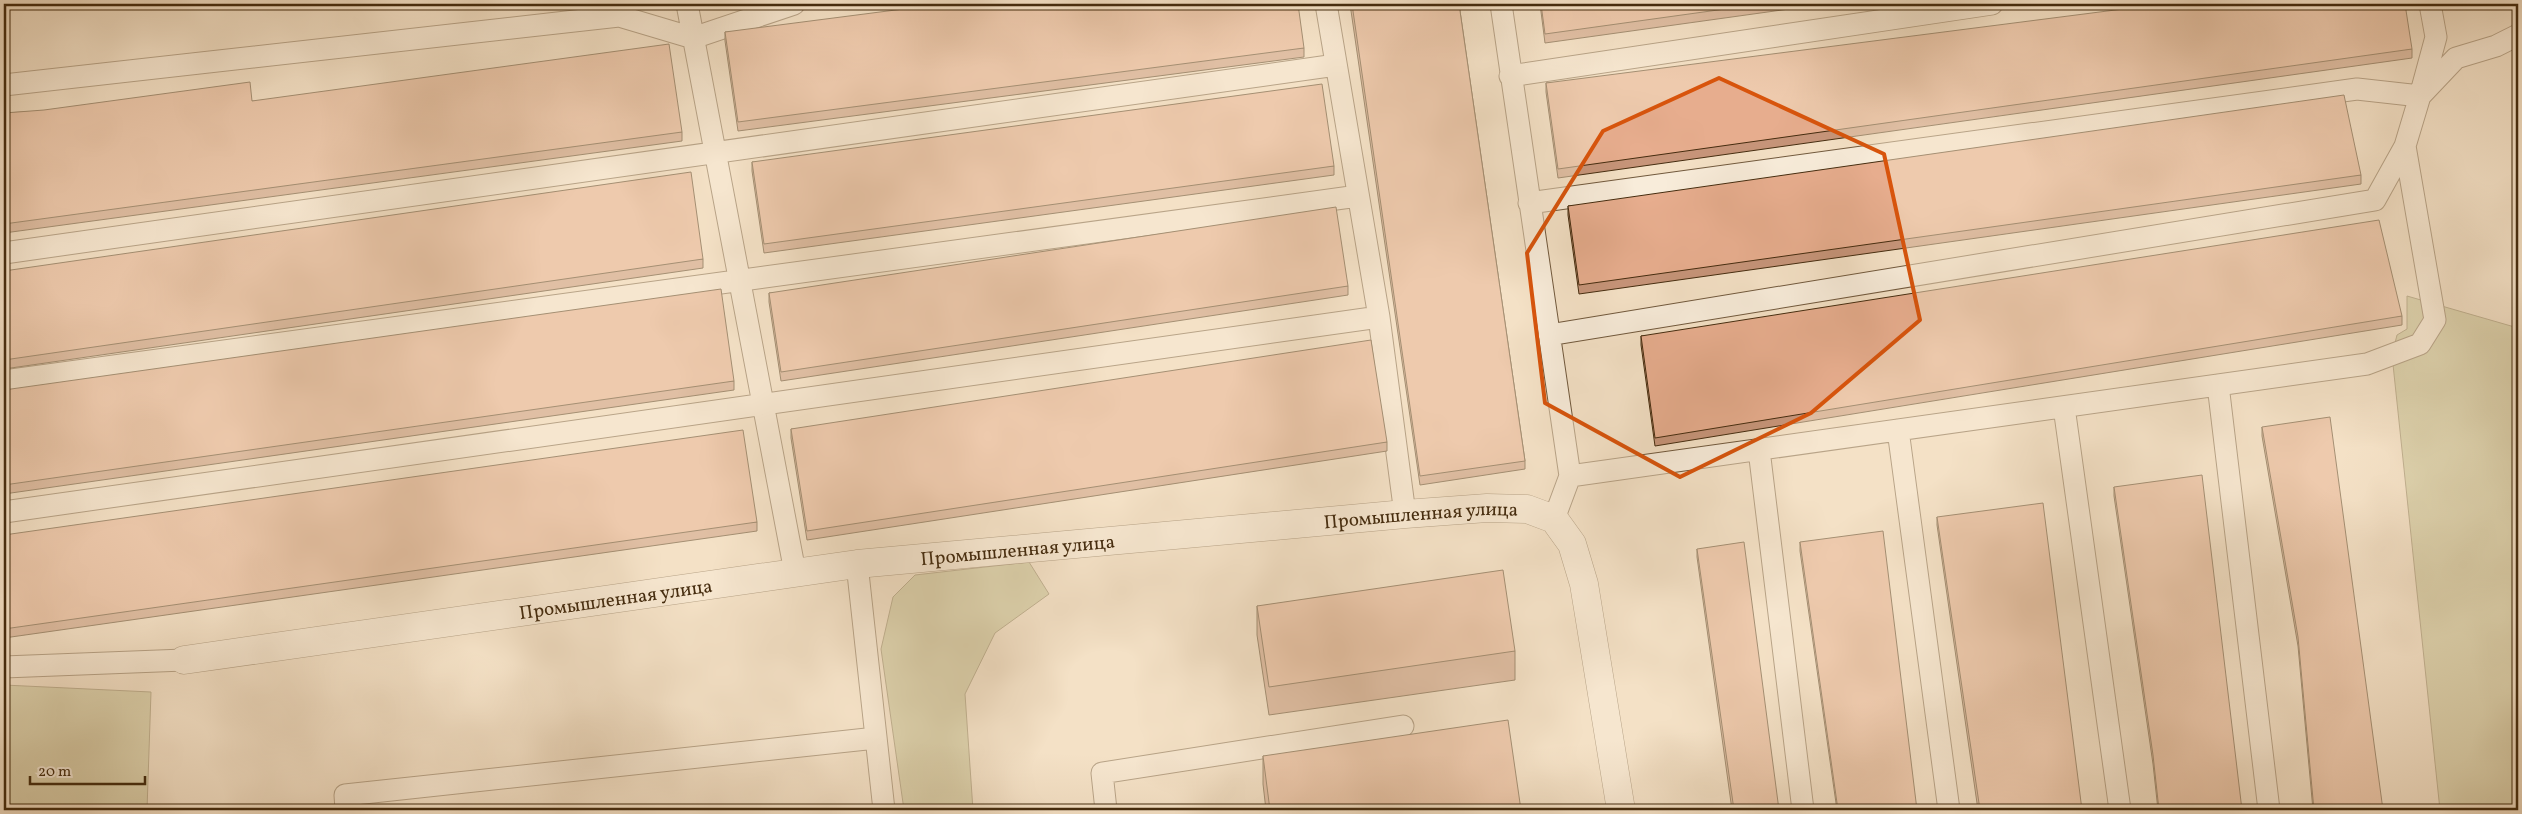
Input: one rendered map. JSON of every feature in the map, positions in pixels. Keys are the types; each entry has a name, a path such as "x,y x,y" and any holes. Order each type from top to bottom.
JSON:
{"street":[{"name":"Промышленная улица","path":"184,660 857,564 1405,514 1507,508 1527,509 1554,519"},
{"path":"1554,519 1572,544 1584,584 1621,810"}],"lane":[{"path":"687,4 795,572"},
{"path":"4,85 619,16 693,38 794,4"},
{"path":"1326,4 1379,317 1405,514"},
{"path":"1501,4 1510,76 1570,476 1554,519"},
{"path":"1510,76 1992,4"},
{"path":"1550,335 2375,200 2405,146 2420,96 2436,37 2430,4"},
{"path":"2420,96 2456,58 2496,46 2518,35"},
{"path":"4,253 1336,65"},
{"path":"1529,203 2357,88 2420,96"},
{"path":"1570,476 2367,364 2420,344 2436,320 2405,146"},
{"path":"4,381 1358,196"},
{"path":"4,512 1379,317"},
{"path":"2218,386 2269,810"},
{"path":"2064,407 2120,810"},
{"path":"1898,430 1949,810"},
{"path":"1759,450 1803,810"},
{"path":"857,564 884,810"},
{"path":"4,667 184,660"},
{"path":"1106,810 1102,773 1403,726"},
{"path":"346,810 345,795 876,738"}],"highlighted area":[{"path":"1719,78 1884,154 1920,320 1811,413 1680,477 1545,403 1527,253 1603,131"}],"shaded area":[{"path":"2407,296 2518,328 2518,810 2440,810 2392,355 2397,335 2407,329"},
{"path":"1029,562 1049,594 995,633 965,694 973,810 904,810 881,649 893,597 915,575"},
{"path":"4,685 151,692 147,810 4,810"}],"building":[{"path":"942,4 1298,4 1304,48 738,122 725,32"},
{"path":"1352,4 1459,4 1525,461 1420,476"},
{"path":"1541,4 1761,4 1545,34"},
{"path":"2162,4 2405,4 2412,49 1558,169 1546,83"},
{"path":"669,44 682,132 4,224 4,113 44,110 250,82 252,101"},
{"path":"1322,84 1334,166 764,244 752,162"},
{"path":"2344,95 2361,175 1579,285 1568,206"},
{"path":"691,172 703,259 4,360 4,271"},
{"path":"1336,207 1348,286 781,372 769,293"},
{"path":"2379,220 2402,316 1655,438 1641,336"},
{"path":"721,289 734,381 4,485 4,390"},
{"path":"1371,340 1387,442 807,531 791,429"},
{"path":"2330,417 2383,810 2314,810 2298,637 2262,427"},
{"path":"743,430 757,522 4,629 4,535"},
{"path":"2202,475 2242,810 2159,810 2153,755 2114,487"},
{"path":"2043,503 2082,810 1980,810 1937,517"},
{"path":"1883,531 1917,810 1838,810 1800,542"},
{"path":"1744,542 1779,810 1734,810 1697,549"},
{"path":"1503,570 1515,651 1269,687 1257,606"},
{"path":"1508,720 1521,810 1270,810 1263,756"}]}
